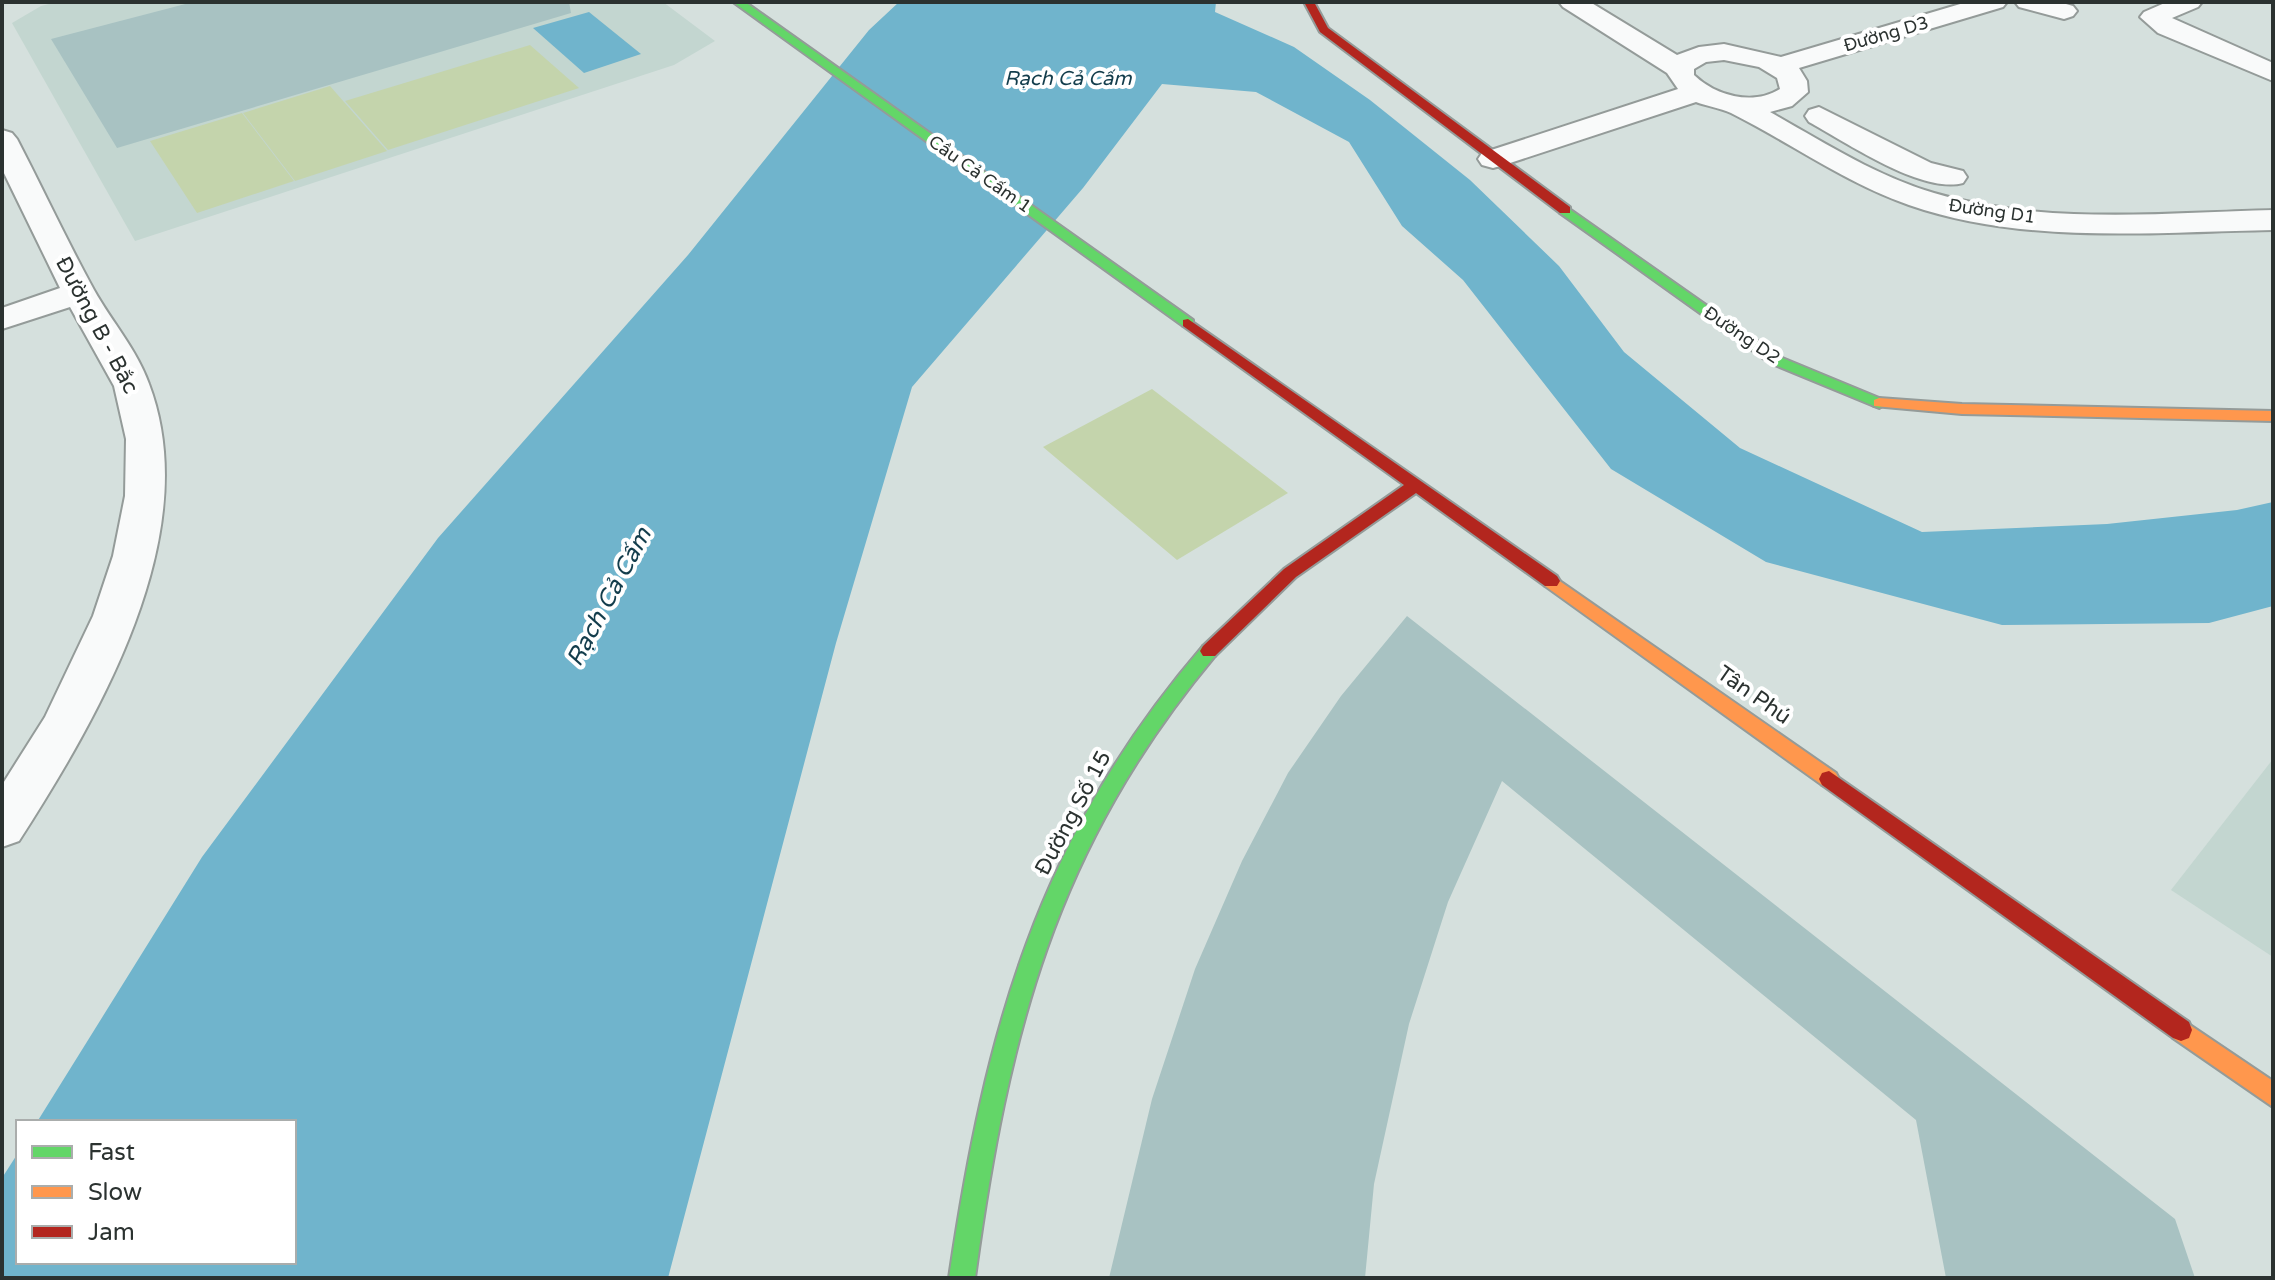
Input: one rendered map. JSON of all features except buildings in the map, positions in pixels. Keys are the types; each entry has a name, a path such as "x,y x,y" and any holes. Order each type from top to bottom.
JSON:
{"street":[{"name":"Đường D2","path":"1309,2 1324,30 1493,159 1775,360 1872,403 1962,409 2273,416"},
{"path":"1572,2 1689,80 1735,104 1754,105 1786,99 1794,92 1795,83 1778,66 1743,54 1687,42 1620,2"},
{"name":"Đường D3","path":"1778,66 1994,2"},
{"path":"2028,2 2064,11"},
{"path":"2189,2 2153,17 2167,27 2273,73"},
{"name":"Cầu Cả Cấm 1","path":"745,7 1207,336"},
{"path":"1687,42 1689,80"},
{"path":"1493,159 1689,80"},
{"name":"Đường D1","path":"1786,99 1920,169 1999,188 2056,194 2116,194"},
{"name":"Đường D1","path":"1735,104 1881,184 1939,204 2027,217 2128,222 2273,220"},
{"name":"Đường B - Bắc","path":"2,139 79,293 122,362 140,413 145,481 131,567 94,668 36,777 2,826"},
{"path":"2191,193 2273,192"},
{"path":"2,319 79,293"},
{"name":"Tân Phú","path":"1207,336 2273,1095"},
{"name":"Đường Số 15","path":"962,1278 979,1165 1000,1060 1031,956 1067,866 1108,789 1202,658 1252,606 1314,555 1417,484"}],"shaded area":[{"path":"57,2 663,2 715,41 674,65 135,241 12,23 41,6"},
{"path":"2273,759 2273,957 2171,890"}],"green space":[{"path":"530,45 579,88 388,150 345,101"},
{"path":"330,86 387,151 295,181 243,113"},
{"path":"242,113 294,181 197,213 150,141"},
{"path":"1152,389 1288,493 1177,560 1043,447"}],"water":[{"name":"Rạch Cả Cấm","path":"899,2 1216,2 1215,12 1294,47 1370,100 1470,180 1559,266 1624,352 1740,448 1922,532 2107,524 2237,510 2273,502 2273,606 2209,623 2002,625 1766,562 1611,469 1463,280 1402,226 1349,142 1256,92 1162,84 1083,188 912,387 836,643 668,1278 2,1278 2,1178 16,1156 16,1264 296,1264 296,1120 38,1120 202,857 438,538 688,255 869,30"},
{"path":"589,12 641,54 584,73 533,28"}],"traffic: fast":[{"path":"738,2 1188,323"},
{"path":"1565,210 1775,360 1879,403"},
{"path":"962,1278 994,1087 1027,970 1049,912 1102,800 1134,747 1170,697 1209,651"}],"traffic: slow":[{"path":"1879,403 1962,409 2273,416"},
{"path":"1551,581 1829,779"},
{"path":"2181,1030 2273,1095"}],"traffic: jam":[{"path":"1309,2 1324,30 1565,210"},
{"path":"1188,323 1551,581"},
{"path":"1209,651 1290,573 1417,484"},
{"path":"1829,779 2181,1030"}]}
